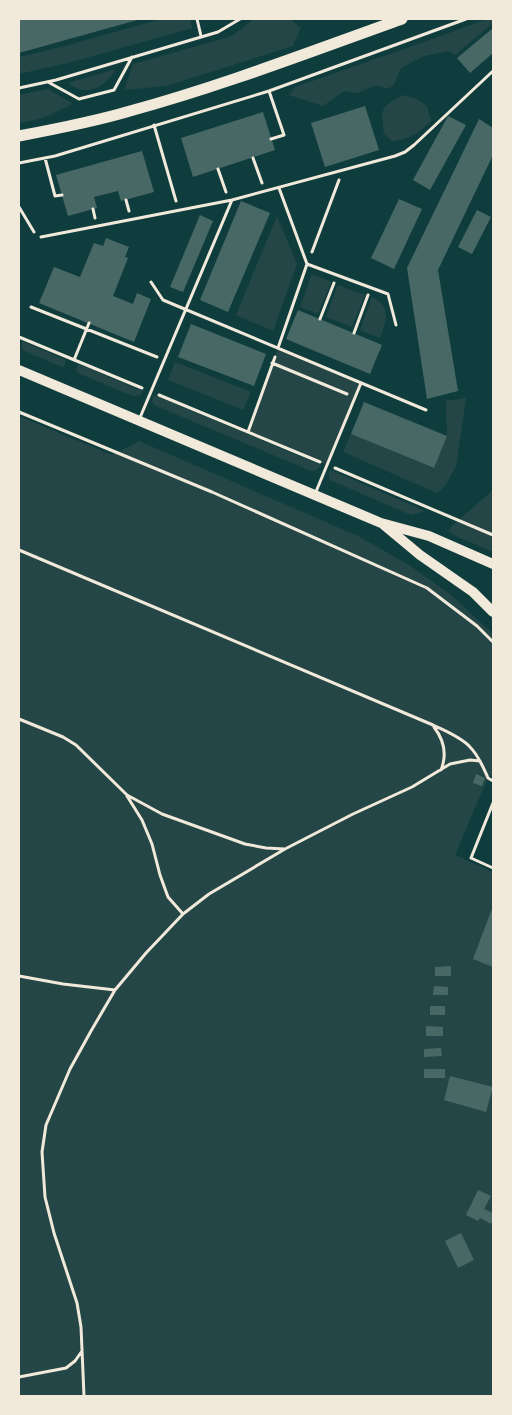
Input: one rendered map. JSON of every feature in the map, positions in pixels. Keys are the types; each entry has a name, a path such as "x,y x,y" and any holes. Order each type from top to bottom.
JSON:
{"main road":[{"path":"19,136 66,127 139,109 194,92 402,19"},
{"path":"19,370 381,523 429,536 493,564"},
{"path":"381,523 420,555 473,592 493,612"}],"lane":[{"path":"41,237 231,200 396,156 406,152 493,71"},
{"path":"278,348 307,264 279,188"},
{"path":"138,420 231,200"},
{"path":"307,264 388,294 396,325"},
{"path":"151,282 163,300 426,410"},
{"path":"315,495 361,383"}],"path":[{"path":"197,19 201,36"},
{"path":"19,88 48,82 218,32 240,19"},
{"path":"19,163 45,158 269,91 466,19"},
{"path":"48,82 79,99 114,90 132,57"},
{"path":"269,91 284,135 271,139"},
{"path":"154,125 179,210"},
{"path":"45,158 55,196 62,195"},
{"path":"253,158 265,192"},
{"path":"218,169 231,200"},
{"path":"307,264 342,170"},
{"path":"19,207 32,230 41,237"},
{"path":"320,319 337,275"},
{"path":"354,333 371,288"},
{"path":"31,307 164,360"},
{"path":"74,360 88,323"},
{"path":"19,337 493,535"},
{"path":"248,432 278,348"},
{"path":"272,364 355,398"},
{"path":"19,412 212,492 427,588 477,626 493,642"},
{"path":"19,550 433,725 470,747 481,761 488,778 493,780"},
{"path":"19,718 63,737 76,745 127,795 142,820 152,844 168,897 183,914"},
{"path":"433,725 442,739 444,750 445,756 441,770"},
{"path":"84,1396 81,1327 77,1304 54,1233 45,1197 42,1152 46,1124 70,1069 116,990 146,953 183,914 209,894 285,849 353,814 412,787 450,764 470,760 481,761"},
{"path":"127,795 162,814 245,844 285,849"},
{"path":"493,803 471,858 493,868"},
{"path":"19,976 97,989 116,990"},
{"path":"19,1377 66,1368 75,1361 82,1351"}],"shaded area":[{"path":"161,19 190,19 192,28 68,63 19,74 19,57"},
{"path":"254,19 290,19 301,28 293,46 166,86 124,90 133,64 232,36"},
{"path":"487,19 493,19 493,23 455,55 449,51 424,56 401,68 393,86 387,89 376,85 358,93 344,91 323,106 289,95 295,87"},
{"path":"116,69 101,86 91,90 79,89 68,83"},
{"path":"48,89 73,104 43,118 19,123 19,95"},
{"path":"403,95 417,99 427,106 431,121 413,135 392,141 384,134 383,113 390,102"},
{"path":"277,216 297,264 273,331 236,315"},
{"path":"312,274 331,282 318,314 300,307"},
{"path":"338,285 365,295 352,327 326,317"},
{"path":"372,297 383,305 386,315 380,338 360,330"},
{"path":"22,341 66,360 64,367 23,350 21,346"},
{"path":"278,348 361,383 327,465 248,432"},
{"path":"175,362 251,392 243,410 168,380"},
{"path":"78,364 142,391 141,395 133,396 80,374 76,371"},
{"path":"154,395 321,465 315,471 311,471 154,405 152,401"},
{"path":"466,398 456,466 445,486 437,493 343,452 351,434 433,468 447,436 446,401"},
{"path":"19,416 112,455 139,441 358,536 409,565 450,594 493,634 493,775 488,777 455,855 493,872 493,1396 19,1396"},
{"path":"331,470 425,511 411,515 332,481 329,478"},
{"path":"493,490 493,552 448,531"}],"building":[{"path":"19,19 141,19 19,53"},
{"path":"493,28 493,53 470,73 457,58"},
{"path":"365,106 379,150 325,167 311,123"},
{"path":"263,112 275,150 193,177 181,138"},
{"path":"448,116 466,125 430,190 413,180"},
{"path":"479,119 493,128 493,155 438,270 458,391 427,399 407,268"},
{"path":"142,151 154,192 121,201 118,191 94,197 97,208 68,216 56,175"},
{"path":"399,199 422,209 394,269 371,258"},
{"path":"241,201 270,213 228,312 200,300"},
{"path":"477,210 491,217 472,254 458,247"},
{"path":"200,215 213,221 183,292 170,287"},
{"path":"106,238 129,247 125,257 128,258 113,296 133,304 137,293 151,299 134,342 39,303 54,267 80,277 94,243 103,246"},
{"path":"298,310 382,345 370,374 286,339"},
{"path":"191,324 266,354 254,386 178,357"},
{"path":"364,402 447,436 434,468 351,434"},
{"path":"476,774 485,778 482,786 473,783"},
{"path":"493,906 493,967 473,959"},
{"path":"451,966 451,976 435,976 435,967"},
{"path":"434,986 448,987 448,995 433,995"},
{"path":"430,1006 445,1006 445,1015 430,1015"},
{"path":"426,1026 443,1027 443,1036 426,1036"},
{"path":"441,1048 442,1056 424,1057 424,1049"},
{"path":"424,1069 445,1069 445,1078 424,1078"},
{"path":"450,1076 493,1087 486,1112 444,1100"},
{"path":"478,1190 491,1196 484,1209 493,1213 491,1224 480,1218 478,1221 466,1215"},
{"path":"461,1233 474,1260 458,1268 445,1241"}]}
